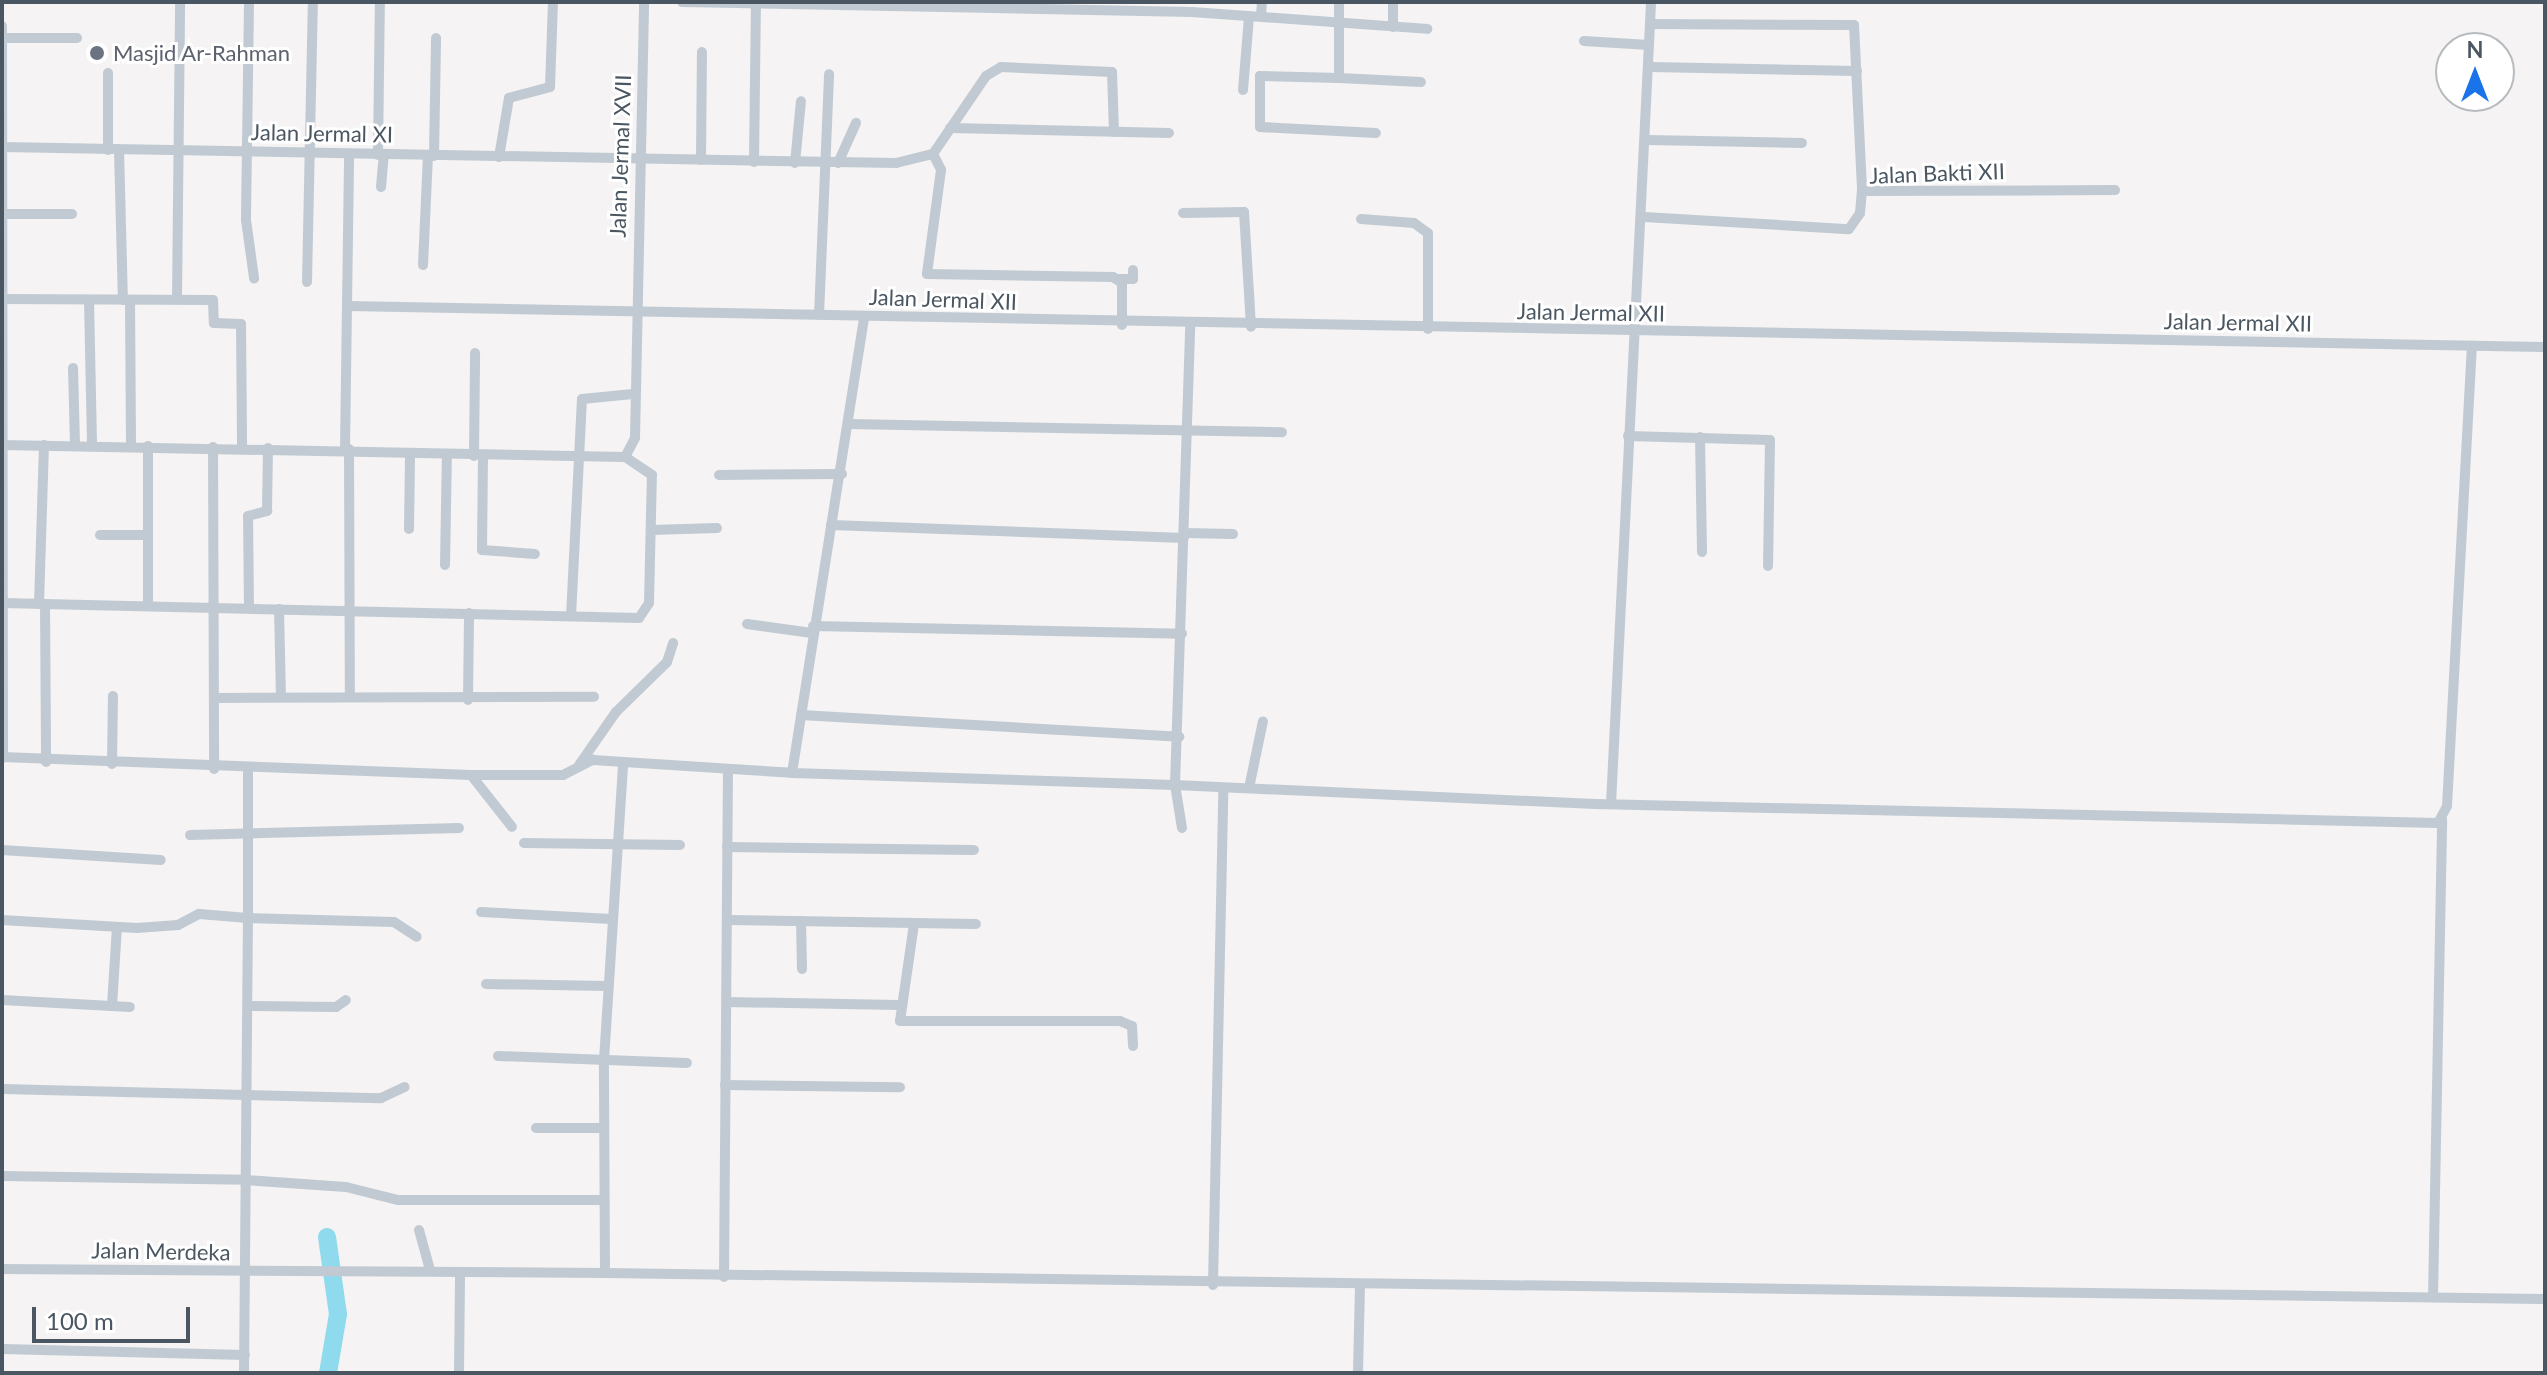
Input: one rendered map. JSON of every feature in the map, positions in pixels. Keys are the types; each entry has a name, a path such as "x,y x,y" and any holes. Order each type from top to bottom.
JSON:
{"street":[{"path":"177,299 180,2"},
{"path":"249,2 247,151 254,278"},
{"path":"307,282 313,2"},
{"path":"380,2 381,187"},
{"path":"499,157 509,98 550,87 553,2"},
{"name":"Jalan Jermal XVII","path":"625,457 634,445 644,2"},
{"path":"682,2 1192,7 1249,17 1427,29"},
{"path":"1261,16 1262,2"},
{"path":"1339,2 1339,78"},
{"path":"1393,2 1393,27"},
{"path":"1611,804 1628,436 1648,140 1651,2"},
{"path":"754,162 756,4"},
{"path":"1243,90 1249,17"},
{"path":"1650,24 1848,23 1857,71 1862,191"},
{"path":"2,26 5,214 3,758 248,771 471,775 563,775 578,767 623,764 1611,804 2398,825 2442,820"},
{"path":"2,38 77,38"},
{"path":"423,265 436,38"},
{"path":"1584,41 1649,45"},
{"path":"701,160 702,52"},
{"path":"1650,67 1857,71"},
{"path":"1114,132 1115,77 1104,69 995,69 933,154 941,170 927,274 1133,279 1133,270"},
{"path":"108,73 126,300 131,446"},
{"path":"819,315 820,163 829,74"},
{"path":"1376,133 1260,127 1260,76 1421,82"},
{"path":"795,163 801,101"},
{"path":"838,163 856,123"},
{"path":"950,128 1169,133"},
{"path":"1648,140 1802,143"},
{"name":"Jalan Jermal XI","path":"4,147 795,163 838,163 933,154"},
{"path":"349,155 347,449 350,697"},
{"name":"Jalan Bakti XII","path":"1644,217 1849,229 1860,213 1862,191 2115,190"},
{"path":"1183,213 1244,212 1251,327"},
{"path":"5,214 72,214"},
{"path":"1361,219 1414,223 1428,233 1428,329"},
{"path":"1118,279 1122,325"},
{"path":"4,299 213,300 214,323 241,324 242,447"},
{"path":"89,300 92,445"},
{"name":"Jalan Jermal XII","path":"347,306 819,315 1122,325 2545,347"},
{"path":"792,773 813,629 842,474 864,317"},
{"path":"1182,828 1175,785 1189,431 1190,326"},
{"path":"2433,1297 2442,820 2472,346"},
{"path":"475,353 482,550 535,554"},
{"path":"73,368 75,445"},
{"path":"571,616 584,395 633,394"},
{"path":"849,424 1282,432"},
{"path":"1628,436 1771,442 1768,566"},
{"path":"1700,437 1702,552"},
{"path":"4,445 347,449 479,456 625,457 652,475 645,614 571,616 4,603"},
{"path":"44,445 42,604 46,762"},
{"path":"148,446 148,606"},
{"path":"213,447 214,769"},
{"path":"249,608 248,516 267,511 268,448"},
{"path":"409,529 410,453"},
{"path":"445,565 447,455"},
{"path":"719,475 842,474"},
{"path":"831,525 1184,536 1233,534"},
{"path":"651,530 717,528"},
{"path":"100,535 147,535"},
{"path":"279,609 281,697"},
{"path":"468,700 469,613"},
{"path":"747,624 813,629 1182,634"},
{"path":"578,767 616,712 667,662 673,643"},
{"path":"112,764 113,696"},
{"path":"214,698 468,700 594,697"},
{"path":"801,715 1179,737"},
{"path":"1249,788 1263,721"},
{"path":"605,1273 604,1060 623,764"},
{"path":"724,1277 728,770"},
{"path":"244,1373 250,833 248,771"},
{"path":"471,775 512,827"},
{"path":"1213,1285 1223,788"},
{"path":"190,835 459,828"},
{"path":"524,843 680,845"},
{"path":"727,847 974,850"},
{"path":"2,850 161,860"},
{"path":"481,912 611,919"},
{"path":"2,920 117,927 178,925 199,914 394,922 417,937"},
{"path":"727,920 976,924"},
{"path":"801,921 802,969"},
{"path":"914,924 899,1005 900,1021 1126,1022 1133,1046"},
{"path":"112,1006 117,927"},
{"path":"486,984 607,986"},
{"path":"2,1000 130,1007"},
{"path":"248,1006 336,1007 346,1000"},
{"path":"727,1002 899,1005"},
{"path":"498,1056 687,1063"},
{"path":"725,1085 900,1087"},
{"path":"2,1089 381,1098 405,1087"},
{"path":"536,1128 603,1128"},
{"path":"2,1176 245,1180 346,1187 373,1194 603,1200"},
{"path":"419,1230 430,1270"},
{"name":"Jalan Merdeka","path":"2,1269 244,1272 353,1268 1213,1285 2545,1299"},
{"path":"459,1373 460,1272"},
{"path":"1358,1373 1360,1285"},
{"path":"2,1349 245,1355"}],"waterway":[{"path":"327,1237 338,1314 328,1373"}],"place":[{"name":"Masjid Ar-Rahman","path":"97,53"}]}
